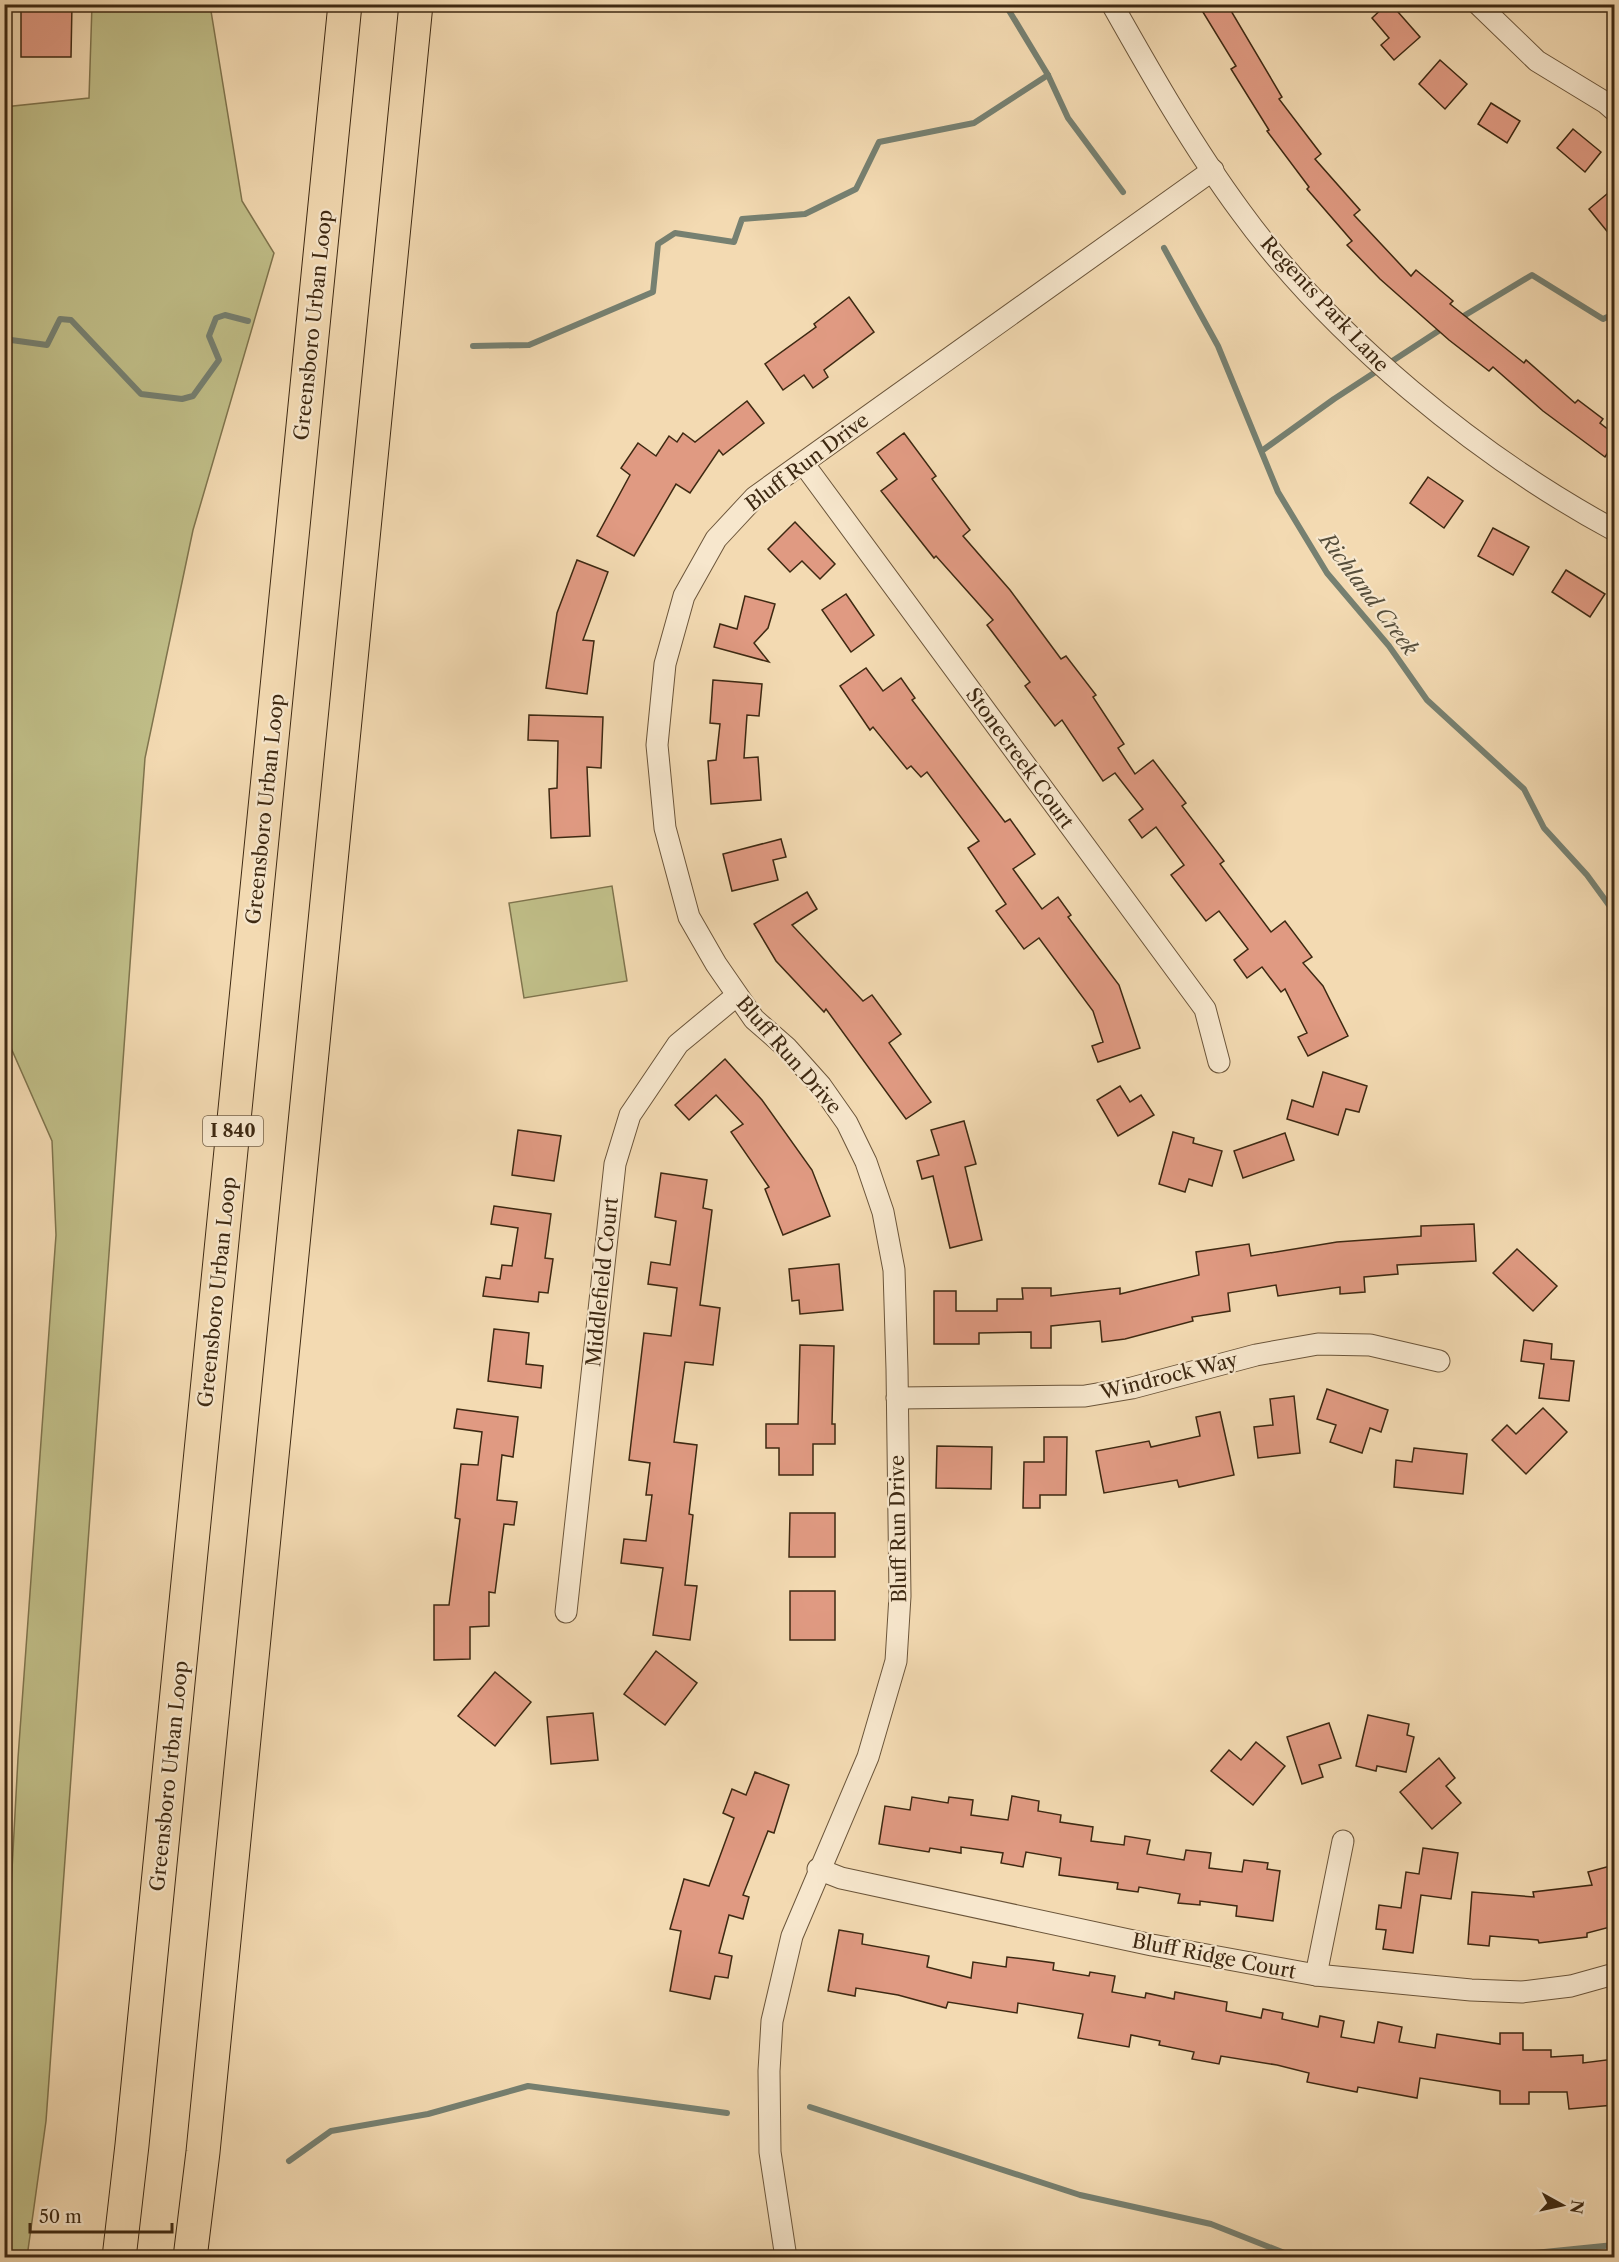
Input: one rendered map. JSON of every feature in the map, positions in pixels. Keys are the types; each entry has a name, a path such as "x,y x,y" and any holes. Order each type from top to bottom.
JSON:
{"highway":[{"name":"Greensboro Urban Loop","path":"119,2258 345,4"},
{"path":"190,2258 206,2117 416,4"}],"street":[{"name":"Regents Park Lane","path":"1113,4 1242,214 1308,291 1403,384 1572,507 1614,530"},
{"path":"1478,4 1505,34 1537,61 1614,110"},
{"name":"Bluff Run Drive","path":"786,2258 770,2152 769,2071 772,2021 792,1936 818,1869 868,1757 896,1661 900,1596 894,1270 883,1212 866,1162 847,1123 821,1086 787,1048 754,1019 736,996 689,917 665,828 657,745 665,664 684,596 716,539 755,497 1213,170"},
{"name":"Stonecreek Court","path":"802,463 1205,1009 1219,1062"},
{"name":"Middlefield Court","path":"566,1612 615,1164 630,1115 678,1044 736,996"},
{"name":"Windrock Way","path":"897,1398 1085,1396 1132,1388 1256,1355 1318,1344 1370,1345 1439,1361"},
{"path":"1316,1975 1343,1841"},
{"name":"Bluff Ridge Court","path":"818,1869 841,1878 1129,1940 1316,1975 1471,1990 1522,1992 1571,1986 1614,1974"}],"shaded area":[{"path":"92,5 210,5 242,201 274,253 193,530 145,758 46,2121 27,2257 5,2258 5,2000 18,1758 56,1235 52,1141 4,1032 4,107 89,98"},
{"path":"612,886 627,981 524,998 509,903"}],"building":[{"path":"21,4 72,4 71,57 21,57"},
{"path":"1198,4 1227,4 1282,97 1279,99 1321,154 1315,159 1360,210 1354,215 1411,276 1416,270 1453,301 1450,304 1524,363 1526,360 1575,403 1578,400 1603,419 1600,423 1614,434 1614,443 1605,457 1543,411 1493,367 1489,371 1449,340 1380,279 1347,245 1352,241 1307,189 1309,187 1267,131 1269,130 1231,69 1236,66"},
{"path":"1387,4 1391,4 1420,37 1394,60 1381,45 1389,38 1372,18"},
{"path":"1440,60 1467,84 1445,109 1419,84"},
{"path":"1491,103 1520,121 1507,143 1478,124"},
{"path":"1573,129 1601,152 1585,172 1557,148"},
{"path":"1614,188 1614,240 1589,209"},
{"path":"849,297 874,332 824,370 828,377 813,388 804,375 783,390 765,364 816,327 814,324"},
{"path":"747,401 764,423 723,455 719,450 690,493 676,484 634,556 597,536 630,475 621,468 638,443 656,456 669,436 677,442 683,433 695,442"},
{"path":"904,433 936,476 932,479 970,530 963,536 1010,590 1061,659 1066,656 1096,695 1093,697 1124,744 1118,748 1135,774 1153,760 1186,803 1182,806 1224,861 1220,864 1271,932 1285,921 1312,957 1303,963 1323,986 1348,1036 1308,1056 1298,1037 1307,1033 1285,989 1281,992 1262,967 1247,978 1234,960 1248,949 1219,911 1206,921 1171,875 1184,865 1156,827 1142,838 1129,820 1143,809 1115,773 1103,781 1062,720 1055,726 1025,686 1030,682 987,625 993,620 936,556 934,558 881,491 897,479 877,453"},
{"path":"1428,477 1463,501 1444,528 1410,503"},
{"path":"795,522 835,564 820,579 802,561 790,572 768,549"},
{"path":"1493,528 1529,547 1513,575 1478,556"},
{"path":"577,560 608,572 583,640 594,641 587,694 546,688 557,613"},
{"path":"1566,570 1605,594 1590,617 1552,592"},
{"path":"846,594 874,635 851,652 822,610"},
{"path":"745,596 775,604 768,628 754,643 769,662 714,647 720,624 737,629"},
{"path":"866,668 883,691 901,678 915,698 912,700 1005,822 1010,819 1035,854 1013,869 1042,909 1058,897 1071,915 1068,917 1119,985 1140,1048 1098,1062 1092,1046 1103,1042 1093,1011 1039,938 1024,949 996,911 1006,904 968,848 979,841 927,772 921,777 911,766 907,769 873,727 870,730 840,686"},
{"path":"713,680 762,684 759,716 747,715 744,758 758,757 761,800 711,804 708,761 716,760 720,724 710,723"},
{"path":"529,715 603,717 601,768 587,767 590,836 551,838 549,789 557,788 558,741 528,740"},
{"path":"781,839 786,857 773,860 778,880 732,891 723,854"},
{"path":"807,892 817,909 792,925 863,1001 872,995 901,1034 889,1043 931,1102 906,1119 826,1009 824,1012 776,961 754,924"},
{"path":"725,1059 762,1100 812,1170 830,1216 783,1235 765,1189 769,1187 731,1132 743,1124 716,1095 689,1120 675,1105"},
{"path":"1323,1072 1367,1086 1359,1112 1346,1109 1338,1135 1287,1119 1292,1100 1313,1107"},
{"path":"1120,1086 1130,1102 1141,1095 1154,1115 1118,1136 1097,1100"},
{"path":"964,1121 976,1164 965,1167 982,1240 950,1248 933,1176 922,1179 917,1161 939,1155 931,1130"},
{"path":"518,1130 561,1136 554,1181 512,1175"},
{"path":"1173,1132 1194,1138 1193,1143 1222,1151 1212,1186 1189,1179 1185,1192 1159,1184"},
{"path":"1285,1133 1294,1160 1243,1178 1234,1151"},
{"path":"661,1173 707,1180 703,1208 712,1210 700,1305 720,1308 713,1365 685,1362 674,1442 697,1445 689,1514 693,1515 685,1585 697,1586 690,1640 653,1635 663,1568 621,1563 624,1539 646,1541 652,1495 646,1495 650,1463 629,1460 644,1333 671,1336 677,1288 648,1284 651,1262 670,1265 676,1221 655,1217"},
{"path":"494,1206 551,1214 545,1258 553,1259 548,1293 539,1292 538,1302 483,1296 486,1277 500,1279 502,1265 512,1266 518,1228 491,1224"},
{"path":"1474,1224 1476,1261 1397,1265 1398,1274 1364,1277 1365,1292 1340,1294 1340,1287 1278,1296 1276,1285 1228,1293 1230,1311 1192,1317 1193,1321 1125,1339 1102,1342 1100,1321 1051,1326 1051,1348 1031,1348 1031,1332 979,1333 979,1344 934,1344 934,1291 956,1291 956,1311 997,1311 997,1299 1023,1299 1022,1288 1051,1288 1051,1296 1120,1288 1120,1294 1199,1275 1196,1252 1249,1244 1251,1256 1337,1242 1421,1236 1421,1226"},
{"path":"1517,1249 1557,1286 1533,1311 1493,1273"},
{"path":"839,1264 843,1310 800,1314 799,1300 792,1301 789,1269"},
{"path":"494,1329 529,1333 526,1364 543,1366 541,1388 488,1381"},
{"path":"1524,1340 1552,1344 1551,1359 1574,1361 1569,1401 1539,1398 1544,1364 1521,1361"},
{"path":"800,1345 834,1346 832,1424 835,1424 835,1444 813,1444 813,1475 779,1475 779,1448 766,1448 766,1424 798,1424"},
{"path":"1327,1389 1388,1410 1381,1432 1370,1428 1362,1453 1330,1442 1336,1425 1317,1419"},
{"path":"1294,1396 1300,1453 1258,1458 1254,1427 1273,1425 1270,1399"},
{"path":"1543,1408 1567,1432 1526,1474 1492,1440 1507,1425 1516,1434"},
{"path":"457,1409 518,1417 513,1457 502,1455 497,1500 517,1502 514,1525 504,1524 495,1593 489,1592 489,1626 470,1627 470,1659 434,1660 434,1605 449,1605 460,1519 455,1518 461,1464 478,1465 482,1432 454,1428"},
{"path":"1220,1412 1234,1475 1179,1487 1177,1480 1104,1493 1096,1451 1149,1441 1151,1447 1200,1436 1196,1417"},
{"path":"1044,1437 1067,1437 1066,1495 1040,1495 1040,1508 1023,1508 1024,1462 1044,1462"},
{"path":"937,1446 992,1447 991,1489 936,1488"},
{"path":"1414,1448 1467,1454 1463,1494 1394,1487 1396,1460 1412,1462"},
{"path":"790,1513 835,1513 835,1557 789,1557"},
{"path":"790,1591 835,1591 835,1640 790,1640"},
{"path":"656,1651 697,1683 665,1725 624,1694"},
{"path":"495,1672 531,1702 495,1746 458,1716"},
{"path":"593,1713 598,1760 551,1764 547,1717"},
{"path":"1368,1715 1409,1724 1407,1735 1414,1737 1406,1772 1377,1766 1376,1771 1356,1766"},
{"path":"1329,1723 1341,1758 1319,1765 1323,1777 1302,1784 1287,1737"},
{"path":"1256,1742 1285,1766 1253,1805 1211,1771 1229,1750 1241,1760"},
{"path":"1439,1758 1455,1778 1446,1786 1461,1803 1432,1829 1400,1792"},
{"path":"755,1772 789,1785 774,1833 768,1831 743,1895 749,1897 743,1919 729,1915 719,1953 732,1956 728,1978 715,1976 710,1999 670,1991 681,1931 670,1929 684,1879 709,1886 734,1818 723,1813 732,1789 746,1795"},
{"path":"1012,1796 1039,1801 1038,1811 1061,1815 1060,1822 1093,1827 1091,1841 1124,1845 1125,1836 1150,1840 1147,1854 1184,1860 1186,1850 1211,1853 1209,1868 1242,1872 1244,1860 1268,1863 1267,1869 1280,1871 1273,1921 1236,1916 1237,1906 1200,1901 1200,1905 1178,1903 1180,1894 1139,1887 1138,1892 1117,1889 1118,1883 1059,1875 1061,1858 1026,1852 1023,1867 1001,1863 1003,1853 961,1847 961,1853 930,1848 929,1852 879,1844 885,1806 910,1810 912,1797 948,1803 949,1797 973,1800 971,1815 1008,1820"},
{"path":"1423,1848 1458,1853 1451,1899 1421,1895 1413,1953 1383,1949 1386,1930 1376,1929 1379,1905 1401,1908 1406,1872 1419,1874"},
{"path":"1614,1865 1614,1926 1587,1933 1587,1937 1539,1943 1538,1940 1490,1936 1489,1946 1468,1944 1472,1892 1534,1897 1533,1892 1592,1885 1588,1872"},
{"path":"839,1930 863,1934 862,1944 929,1956 927,1967 971,1978 973,1962 1006,1967 1007,1957 1054,1963 1053,1970 1089,1976 1090,1972 1115,1976 1112,1992 1145,1998 1146,1993 1174,1999 1175,1992 1227,2002 1226,2011 1261,2018 1263,2009 1283,2013 1282,2019 1318,2027 1320,2016 1344,2021 1341,2037 1374,2043 1378,2022 1402,2027 1399,2042 1435,2048 1437,2034 1500,2044 1500,2033 1523,2033 1523,2050 1551,2050 1551,2057 1583,2055 1583,2063 1614,2059 1614,2105 1569,2109 1567,2092 1529,2092 1529,2104 1500,2104 1500,2091 1420,2078 1417,2098 1358,2087 1357,2092 1307,2082 1309,2073 1277,2065 1221,2056 1219,2064 1192,2059 1194,2052 1159,2045 1160,2041 1131,2035 1129,2047 1078,2038 1083,2014 1018,2003 1017,2013 948,2002 946,2008 898,1995 856,1988 855,1996 828,1991"}],"waterway":[{"name":"Richland Creek","path":"1005,4 1048,75 1068,118 1123,192"},
{"path":"473,346 529,345 653,292 658,244 675,233 734,242 742,219 805,214 856,189 879,142 974,123 1048,75"},
{"name":"Richland Creek","path":"1164,248 1218,346 1278,492 1327,573 1389,646 1427,700 1524,789 1544,828 1587,875 1614,912"},
{"path":"1457,320 1532,275 1603,319 1614,314"},
{"path":"4,339 47,345 60,319 71,320 141,394 182,399 193,396 219,360 209,336 216,318 225,315 248,321"},
{"path":"1263,450 1334,399 1443,328"},
{"path":"289,2161 331,2131 428,2114 528,2086 727,2113"},
{"path":"810,2107 1080,2195 1211,2224 1297,2258"},
{"path":"1483,2258 1614,2245"}]}
